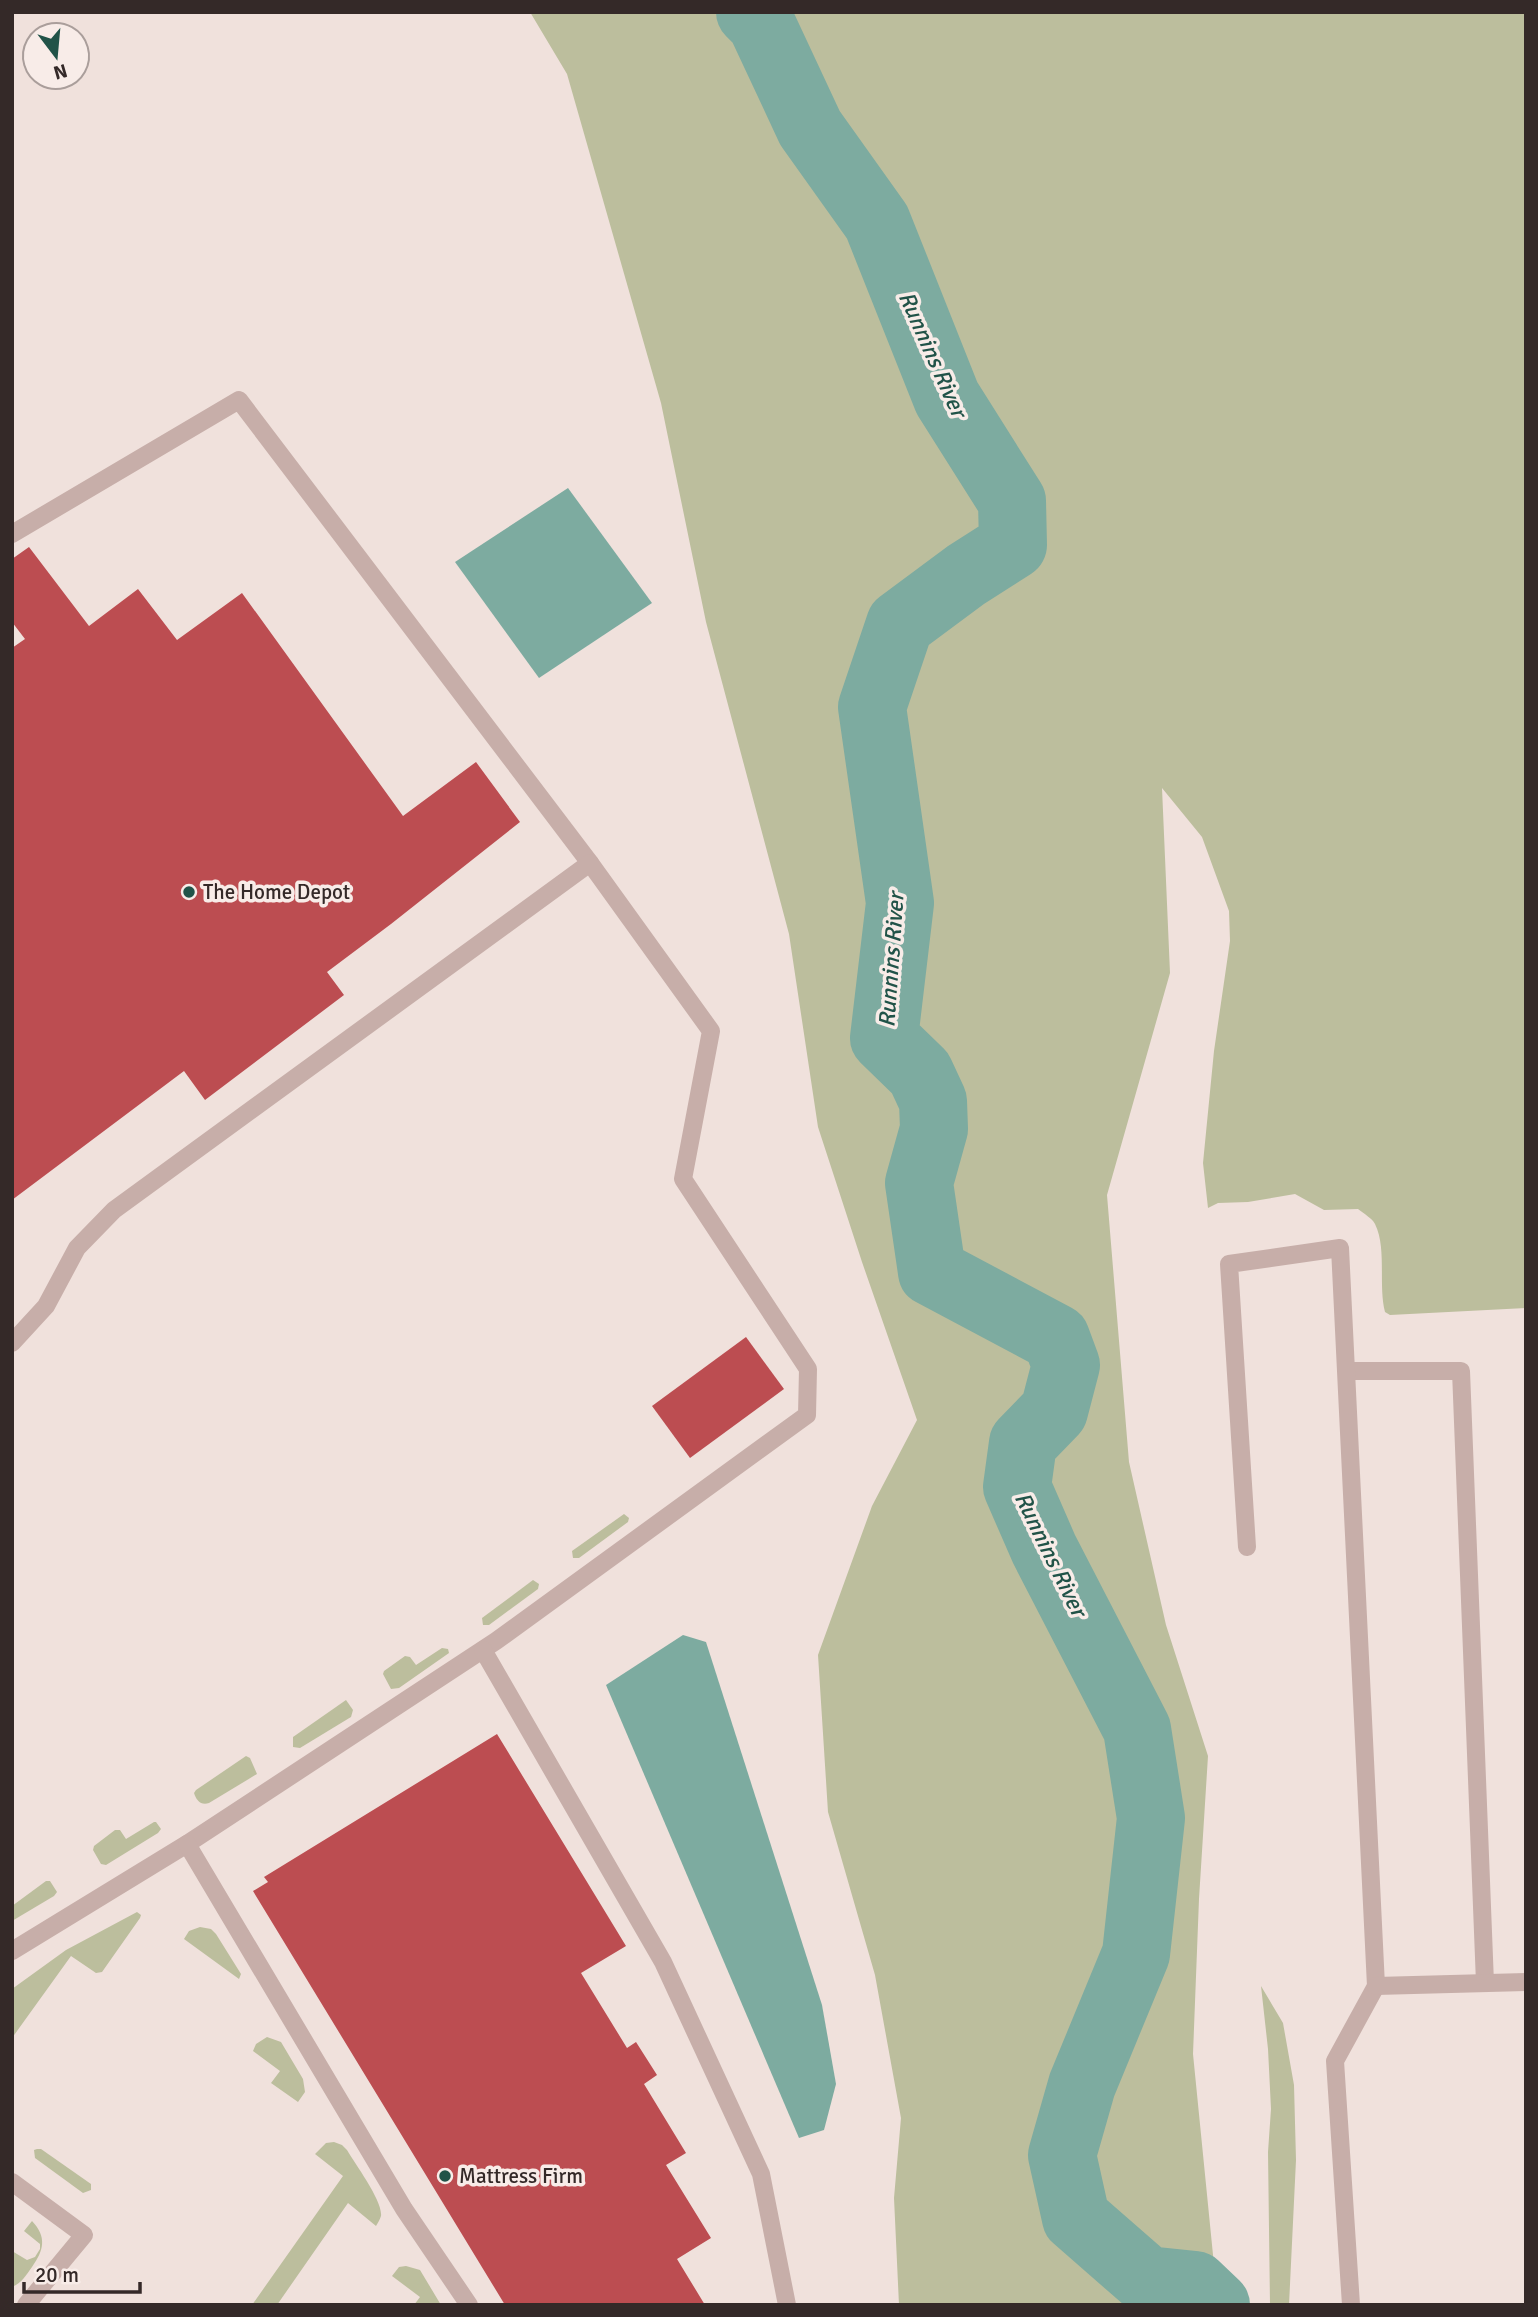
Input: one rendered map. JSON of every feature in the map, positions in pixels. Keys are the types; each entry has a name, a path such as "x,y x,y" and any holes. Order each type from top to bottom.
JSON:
{"street":[{"path":"12,534 239,400 590,863 711,1031 683,1179 808,1369 807,1415 483,1650 187,1843 12,1951"},
{"path":"12,1343 46,1306 77,1248 114,1210 590,863"},
{"path":"1247,1547 1229,1264 1340,1248 1376,1986 1335,2061 1350,2305"},
{"path":"1346,1371 1461,1371 1485,1983"},
{"path":"483,1650 663,1962 715,2074 761,2174 787,2305"},
{"path":"187,1843 404,2209 468,2305"},
{"path":"1376,1986 1526,1982"},
{"path":"12,2182 84,2235 26,2305"}],"green space":[{"path":"530,12 1526,12 1526,1308 1390,1315 1385,1312 1383,1301 1379,1234 1374,1222 1358,1209 1324,1210 1295,1194 1248,1202 1218,1203 1208,1208 1203,1163 1214,1051 1230,941 1229,911 1202,837 1162,788 1170,973 1107,1195 1129,1462 1166,1625 1208,1756 1193,2054 1218,2305 899,2305 894,2198 901,2118 875,1975 828,1812 818,1655 872,1506 917,1420 818,1127 789,934 706,622 661,403 567,74"},
{"path":"624,1514 629,1518 628,1522 579,1558 573,1558 572,1551"},
{"path":"533,1580 539,1584 538,1589 489,1625 483,1625 482,1618"},
{"path":"442,1648 448,1649 449,1653 399,1688 391,1689 384,1671 405,1656 410,1657 416,1665"},
{"path":"346,1700 353,1710 351,1717 300,1748 293,1747 293,1737"},
{"path":"246,1756 250,1758 257,1774 209,1803 204,1804 198,1800 194,1793 196,1790"},
{"path":"154,1822 161,1829 158,1833 106,1865 101,1864 93,1850 94,1846 115,1830 120,1830 126,1839"},
{"path":"46,1881 50,1881 57,1892 54,1896 12,1921 12,1906"},
{"path":"137,1912 141,1915 140,1918 102,1972 96,1973 71,1956 12,2038 12,1989 66,1950"},
{"path":"200,1927 211,1929 216,1934 241,1974 239,1979 184,1939 189,1931"},
{"path":"1261,1986 1283,2023 1294,2085 1296,2160 1289,2305 1270,2305 1268,2152 1271,2109"},
{"path":"267,2037 281,2042 303,2079 305,2092 298,2102 271,2083 280,2071 253,2051 256,2044"},
{"path":"334,2142 347,2150 373,2192 380,2209 379,2221 376,2226 348,2203 277,2305 252,2305 343,2176 315,2154 326,2143"},
{"path":"41,2149 91,2184 91,2190 83,2193 35,2158 34,2150"},
{"path":"32,2221 42,2238 41,2249 26,2276 12,2287 12,2251 27,2260 35,2257 40,2249 40,2244 24,2231"},
{"path":"399,2267 420,2270 441,2305 414,2305 420,2297 392,2276"}],"water":[{"path":"568,488 652,603 539,678 455,562"},
{"path":"683,1635 706,1642 822,2005 836,2084 824,2130 799,2138 606,1685"}],"building":[{"name":"The Home Depot","path":"29,547 89,626 138,589 177,640 242,593 403,816 476,762 520,822 327,972 344,995 205,1100 184,1071 12,1200 12,648 25,639 12,622 12,559"},
{"path":"746,1337 784,1389 690,1458 652,1406"},
{"path":"497,1734 626,1946 581,1973 627,2048 636,2042 657,2075 644,2084 686,2153 666,2165 711,2238 677,2259 705,2305 505,2305 253,1891 268,1882 264,1877"}],"waterway":[{"name":"Runnins River","path":"750,12 761,23 810,128 877,222 947,398 1012,501 1013,545 966,575 900,624 872,707 900,903 884,1038 920,1073 933,1101 934,1129 919,1183 932,1272 1056,1338 1066,1365 1054,1411 1023,1443 1017,1487 1044,1549 1137,1729 1151,1818 1136,1954 1082,2085 1062,2155 1076,2218 1147,2280 1195,2285 1216,2305"}],"place":[{"name":"The Home Depot","path":"189,892"},
{"name":"Mattress Firm","path":"445,2176"}]}
